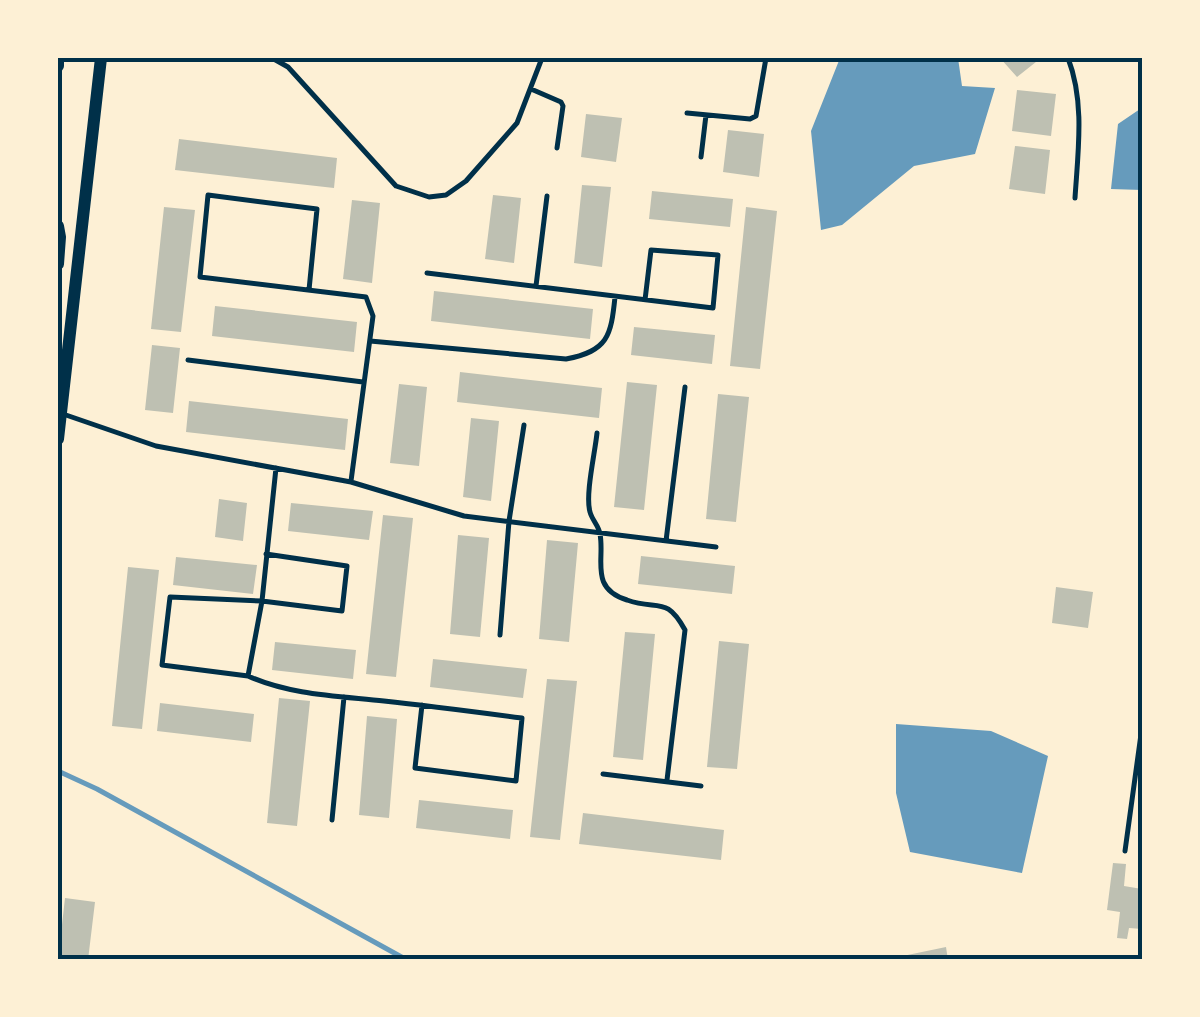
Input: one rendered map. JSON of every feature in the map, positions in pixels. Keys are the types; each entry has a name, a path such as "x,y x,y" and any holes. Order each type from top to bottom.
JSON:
{"main road":[{"path":"58,58 58,66"},
{"path":"58,438 100,58"},
{"path":"58,226 58,264"}],"lane":[{"path":"272,58 288,68 396,186 429,197 446,195 466,181 517,123 542,58"},
{"path":"687,113 750,119 756,116 766,58"},
{"path":"1068,58 1076,79 1080,136 1075,198"},
{"path":"531,89 563,106 557,148"},
{"path":"701,157 706,115"},
{"path":"310,290 317,209 208,195 200,277 366,297 373,316 350,482"},
{"path":"536,286 547,196"},
{"path":"427,273 536,286 645,300 713,308 718,256 651,250 645,300"},
{"path":"370,341 566,359 590,355 612,328 616,296"},
{"path":"188,360 364,382"},
{"path":"666,541 685,387"},
{"path":"59,412 156,446 350,482 464,516 716,547"},
{"path":"500,635 509,522 524,424"},
{"path":"596,434 589,511 600,533 602,579 612,592 626,600 665,605 676,613 685,630 667,780"},
{"path":"248,676 262,601 276,468"},
{"path":"266,554 347,566 342,611 262,601 170,597 162,665 248,676 273,687 522,718 516,781 415,768 422,706"},
{"path":"332,820 344,697"},
{"path":"1125,851 1142,727"},
{"path":"603,774 701,786"}],"water":[{"path":"840,58 958,58 962,86 995,88 975,154 914,166 842,225 821,230 811,131"},
{"path":"1140,109 1142,190 1111,189 1118,124"},
{"path":"896,724 991,731 1048,756 1022,873 910,852 896,793"}],"building":[{"path":"1000,58 1041,58 1017,77"},
{"path":"1017,90 1056,94 1051,136 1012,131"},
{"path":"586,114 622,118 616,162 581,157"},
{"path":"728,130 764,134 759,177 723,172"},
{"path":"179,139 337,158 334,188 175,170"},
{"path":"1015,146 1050,150 1045,194 1009,189"},
{"path":"582,185 611,187 602,267 574,263"},
{"path":"652,191 733,199 730,227 649,219"},
{"path":"493,195 521,198 514,263 485,259"},
{"path":"352,200 380,203 372,283 343,279"},
{"path":"164,207 195,210 181,332 151,329"},
{"path":"746,207 777,211 760,369 730,366"},
{"path":"434,291 593,309 590,339 431,321"},
{"path":"215,306 357,322 354,352 212,336"},
{"path":"634,327 715,335 712,364 631,355"},
{"path":"152,345 180,348 173,413 145,410"},
{"path":"460,372 602,388 599,418 457,402"},
{"path":"627,382 657,385 644,510 614,507"},
{"path":"399,384 427,387 419,466 390,463"},
{"path":"718,394 749,397 736,522 706,519"},
{"path":"189,401 348,419 345,450 186,432"},
{"path":"471,418 499,421 491,501 463,497"},
{"path":"219,499 247,503 243,541 215,537"},
{"path":"291,503 373,511 369,540 288,531"},
{"path":"383,515 413,518 396,677 366,674"},
{"path":"458,535 489,538 480,637 450,634"},
{"path":"547,540 578,543 569,642 539,639"},
{"path":"641,556 735,566 732,594 638,584"},
{"path":"176,557 257,565 253,594 173,585"},
{"path":"128,567 159,570 142,729 112,726"},
{"path":"1056,587 1093,592 1088,628 1052,623"},
{"path":"625,632 655,634 643,760 613,757"},
{"path":"719,641 749,644 737,769 707,767"},
{"path":"275,642 356,650 353,679 272,670"},
{"path":"433,659 527,669 523,698 430,687"},
{"path":"547,679 577,681 560,840 530,837"},
{"path":"279,698 310,701 297,826 267,823"},
{"path":"160,703 254,714 251,742 157,731"},
{"path":"367,716 397,719 389,818 359,815"},
{"path":"419,800 513,810 510,839 416,828"},
{"path":"583,813 724,830 721,860 579,844"},
{"path":"1113,863 1126,864 1124,886 1142,889 1142,929 1129,928 1127,939 1117,938 1120,912 1107,910"},
{"path":"65,898 95,902 88,960 58,960"},
{"path":"946,947 948,960 893,958"}],"waterway":[{"path":"58,771 407,960"}]}
